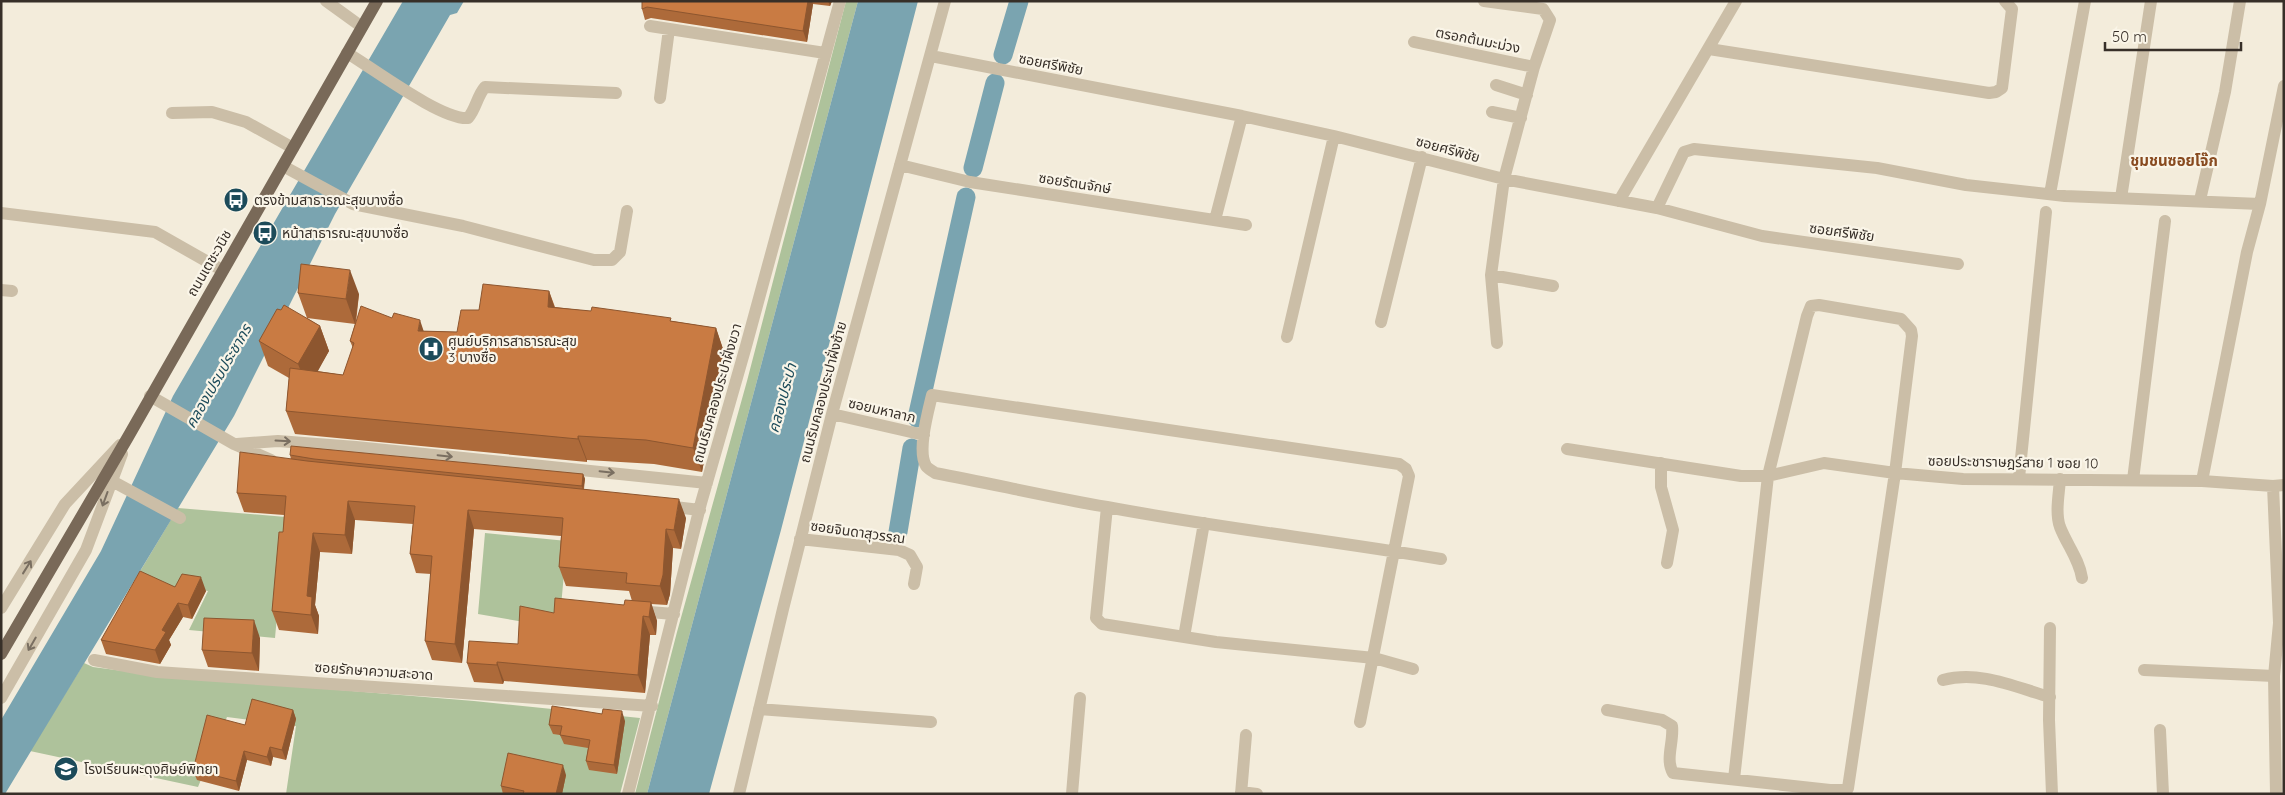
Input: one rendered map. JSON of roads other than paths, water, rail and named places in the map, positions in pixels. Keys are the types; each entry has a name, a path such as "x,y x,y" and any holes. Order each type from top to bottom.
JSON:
{"main road":[{"name":"ถนนเตชะวนิช","path":"1,654 74,531 377,1"}],"street":[{"path":"326,1 362,27"},
{"name":"ถนนริมคลองประปาฝั่งขวา","path":"628,794 652,706 707,483 840,1"},
{"name":"ถนนริมคลองประปาฝั่งซ้าย","path":"739,794 800,538 832,414 946,1"},
{"name":"ตรอกต้นมะม่วง","path":"1414,42 1534,67 1550,20 1548,14 1544,9 1484,1"},
{"path":"1619,201 1736,1"},
{"path":"1708,48 1989,93 1996,92 2002,88 2012,9 2005,1"},
{"path":"2050,194 2084,1"},
{"path":"2121,198 2151,1"},
{"path":"2200,200 2225,92 2240,1"},
{"path":"650,26 825,53"},
{"path":"660,98 669,29"},
{"path":"347,53 433,106 462,119 468,118 472,113 480,92 485,87 616,93"},
{"name":"ซอยศรีพิชัย","path":"931,56 1242,116 1422,157 1504,179 1657,208 1762,236 1958,264"},
{"path":"1496,343 1491,275 1504,179 1534,67"},
{"path":"1496,85 1527,95"},
{"path":"2202,481 2246,252 2260,204 2284,86"},
{"path":"172,113 212,112 246,122 293,148"},
{"path":"1492,112 1520,118"},
{"path":"1215,220 1242,116"},
{"path":"1287,337 1334,136"},
{"path":"1657,208 1684,152 1694,149 1877,168 1966,185 2050,194 2260,204"},
{"path":"1380,322 1422,157"},
{"name":"ซอยรัตนจักษ์","path":"900,165 970,182 1246,225"},
{"path":"283,166 347,202 463,226 594,260 612,260 620,252 627,210"},
{"path":"2019,478 2046,212"},
{"path":"1,213 154,232 222,270"},
{"path":"2133,480 2165,221"},
{"path":"1491,275 1553,286"},
{"path":"1607,710 1662,720 1672,726 1669,765 1673,773 1830,792 1847,790 1895,473 1912,336 1911,330 1901,319 1819,305 1811,306 1807,316 1768,476 1734,779"},
{"path":"1360,722 1395,552 1402,503 1409,476 1406,469 1399,464 932,395 924,435 923,456 926,466 935,473 1107,507 1204,523 1395,552 1441,559"},
{"path":"150,396 230,441 286,467"},
{"name":"ซอยมหาลาภ","path":"832,414 924,435"},
{"name":"ถนนเตชะวนิช","path":"1,698 86,550 128,437"},
{"name":"ถนนเตชะวนิช","path":"1,608 65,504 128,437"},
{"path":"230,441 278,441 356,447 707,483"},
{"name":"ซอยประชาราษฎร์สาย 1 ซอย 10","path":"1567,449 1741,476 1768,476 1824,463 1895,473 1963,479 2202,481 2278,486"},
{"path":"1661,463 1661,487 1673,530 1667,563"},
{"path":"2060,479 2058,514 2060,526 2080,566 2082,578"},
{"path":"112,481 180,518"},
{"path":"2276,794 2280,778 2274,676 2282,625 2278,486"},
{"path":"656,506 700,510"},
{"path":"1107,507 1096,618 1102,624 1184,637 1374,658 1413,669"},
{"path":"1184,637 1204,523"},
{"name":"ซอยจินดาสุวรรณ","path":"800,538 904,552 914,558 917,567 914,584"},
{"path":"626,610 674,614"},
{"path":"2050,628 2052,794"},
{"name":"ซอยรักษาความสะอาด","path":"94,660 157,672 652,706"},
{"path":"2144,670 2274,676"},
{"path":"1943,680 1955,677 1986,678 2050,697"},
{"path":"1072,794 1080,698"},
{"path":"759,708 931,722"},
{"path":"2160,730 2163,794"},
{"path":"1246,735 1241,793 1257,794"}],"water":[{"name":"คลองเปรมประชากร","path":"403,1 464,1 457,13 450,15 335,214 234,416 5,794 1,794 1,720 101,551 173,396"},
{"name":"คลองประปา","path":"858,1 918,1 781,530 709,794 647,794"}],"waterway":[{"path":"1003,55 1019,1"},
{"path":"973,168 995,83"},
{"path":"917,418 966,197"},
{"path":"898,532 912,448"}],"place":[{"name":"ตรงข้ามสาธารณะสุขบางซื่อ","path":"236,200"},
{"name":"หน้าสาธารณะสุขบางซื่อ","path":"265,233"},
{"name":"ศูนย์บริการสาธารณะสุข 3 บางซื่อ","path":"431,349"},
{"name":"โรงเรียนผะดุงศิษย์พิทยา","path":"66,769"}],"district":[{"name":"ชุมชนซอยโจ๊ก","path":"2174,160"}]}
